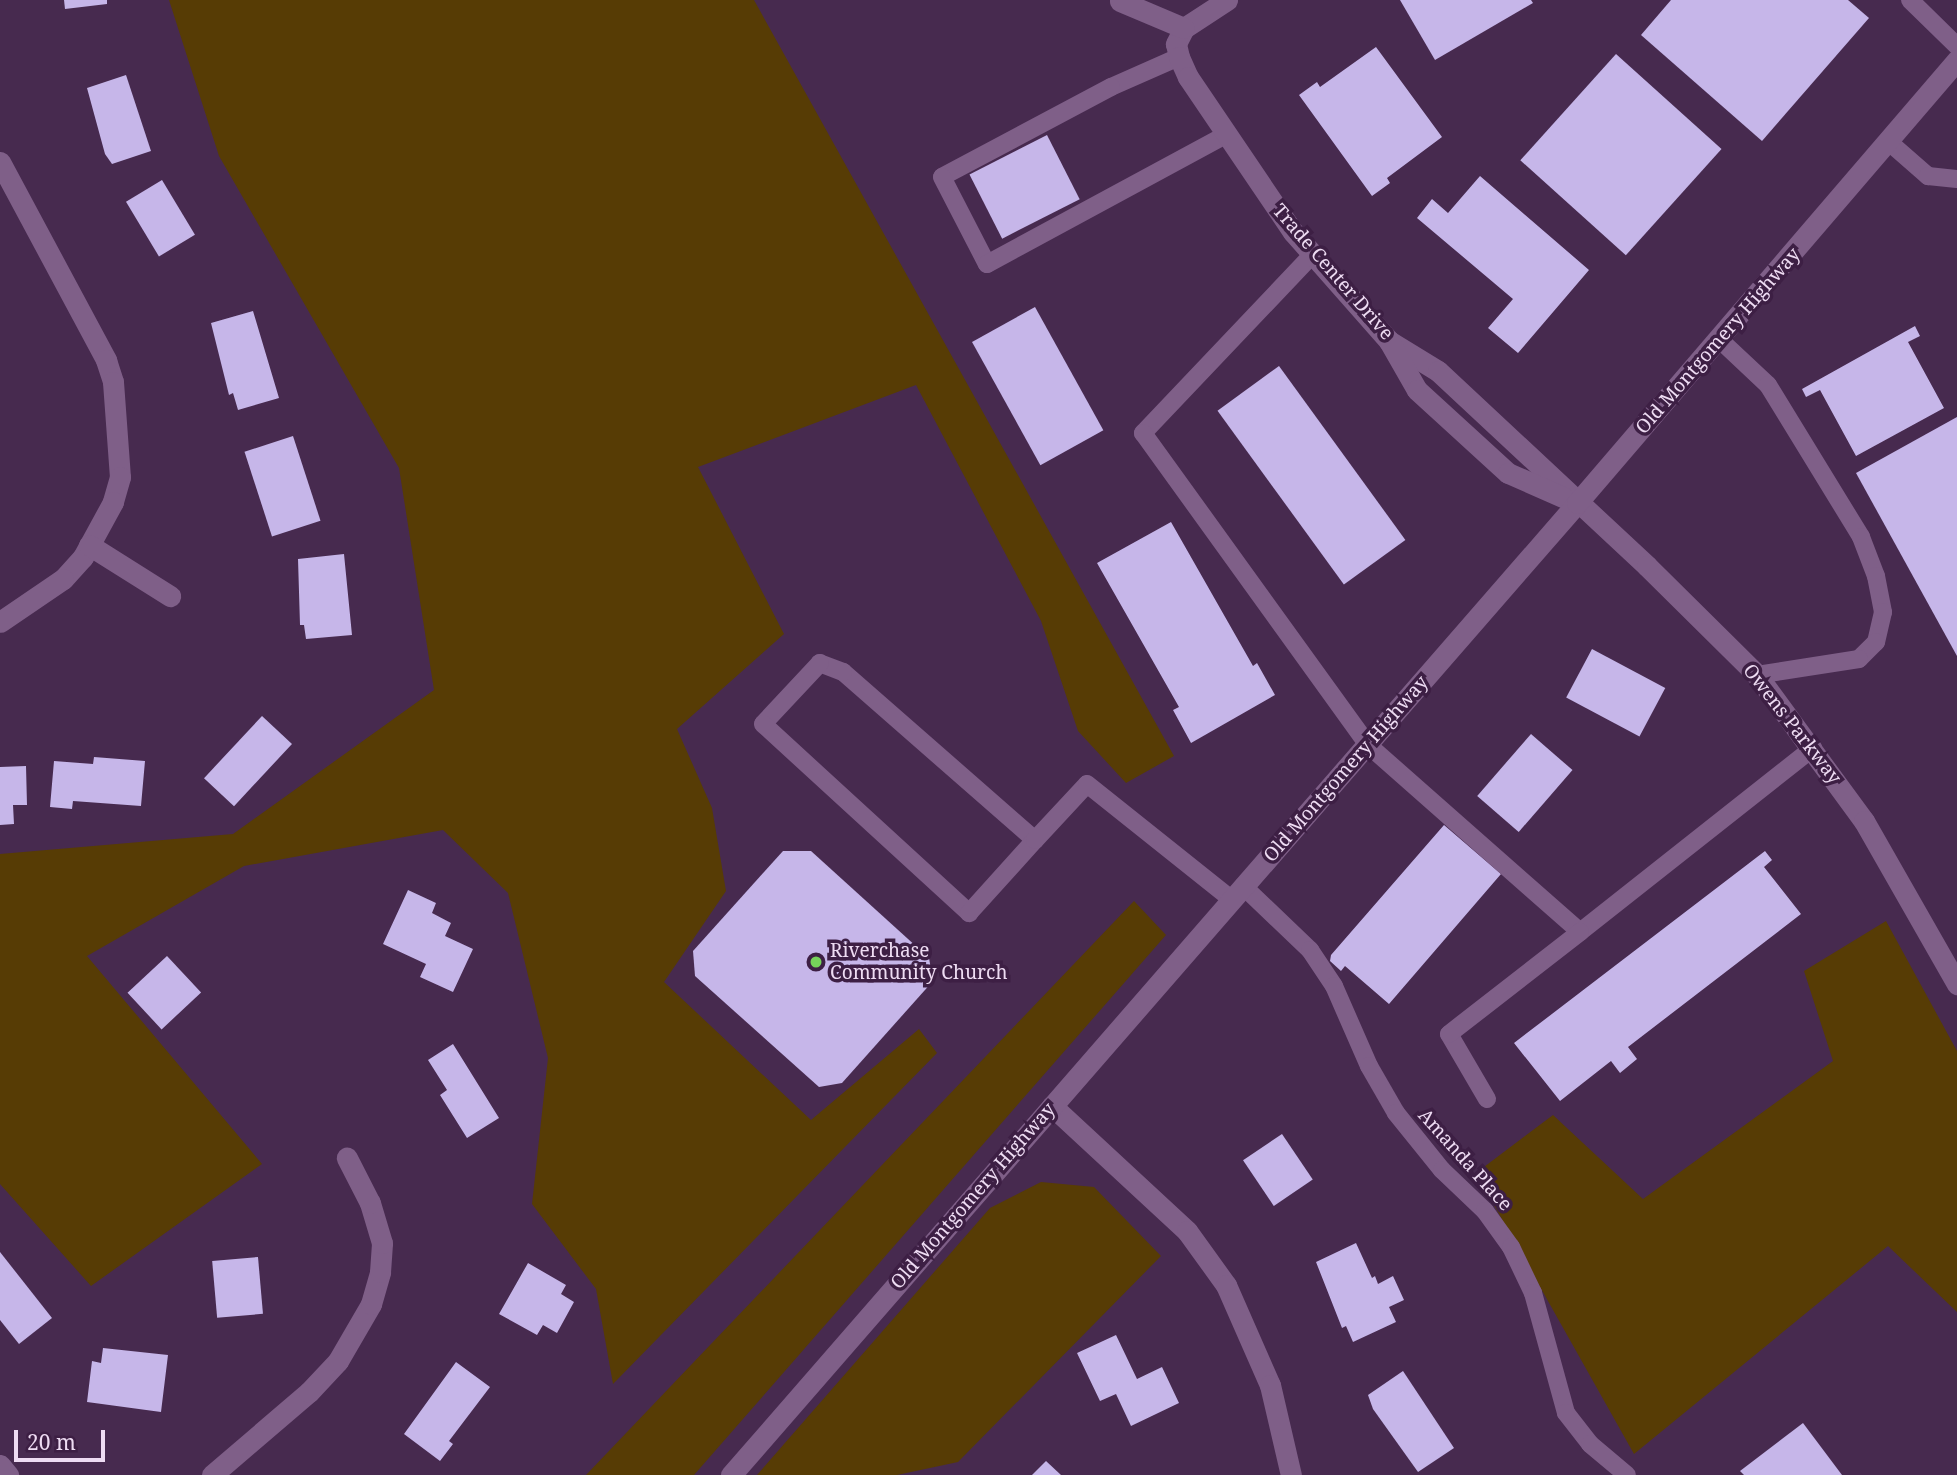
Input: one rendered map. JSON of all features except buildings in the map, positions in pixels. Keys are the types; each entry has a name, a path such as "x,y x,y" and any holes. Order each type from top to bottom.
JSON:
{"street":[{"path":"1179,57 1176,44 1184,28 1227,0"},
{"path":"1119,1 1184,28"},
{"name":"Trade Center Drive","path":"1179,57 1226,135 1313,254 1389,341 1417,390 1508,473 1577,503"},
{"name":"Old Montgomery Highway","path":"731,1475 1577,503 1957,60"},
{"path":"0,162 96,339 113,382 120,477 113,502 89,545 63,579 0,622"},
{"name":"Owens Parkway","path":"1577,503 1757,676 1813,748 1864,821 1957,984"},
{"path":"89,545 170,596"},
{"path":"1052,1105 1187,1231 1226,1285 1264,1367 1291,1475"},
{"path":"212,1475 331,1368 371,1304 382,1243 370,1203 347,1158"},
{"path":"0,1465 8,1475"}],"lane":[{"path":"1910,0 1957,46"},
{"path":"1179,57 1111,87 942,177 987,264 1226,135"},
{"path":"1889,142 1928,176 1957,179"},
{"path":"1313,254 1143,433 1367,744 1580,932"},
{"path":"1719,339 1768,384 1861,537 1876,576 1883,612 1876,642 1859,659 1757,676"},
{"path":"820,663 844,672 1035,840 969,913 763,724 820,663"},
{"path":"1487,1099 1449,1034 1813,748"},
{"name":"Amanda Place","path":"1035,840 1087,784 1237,892 1310,950 1334,986 1369,1066 1396,1112 1442,1170 1485,1211 1511,1247 1533,1293 1566,1413 1590,1444 1627,1475"}],"shaded area":[{"path":"169,0 754,0 1174,756 1126,783 1078,731 1041,621 916,385 698,467 784,634 677,729 712,808 726,891 664,982 811,1120 919,1029 937,1053 613,1384 596,1289 532,1204 548,1058 508,893 443,830 244,866 87,956 262,1164 91,1286 0,1184 0,854 233,834 434,690 399,468 219,156"},
{"path":"1134,901 1166,935 694,1475 586,1475"},
{"path":"1886,921 1957,1051 1957,1312 1888,1246 1634,1454 1476,1173 1553,1115 1643,1199 1833,1061 1804,971"},
{"path":"1041,1182 1094,1187 1161,1256 958,1462 897,1475 757,1475 990,1208"}],"place":[{"name":"Riverchase Community Church","path":"816,962"}]}
